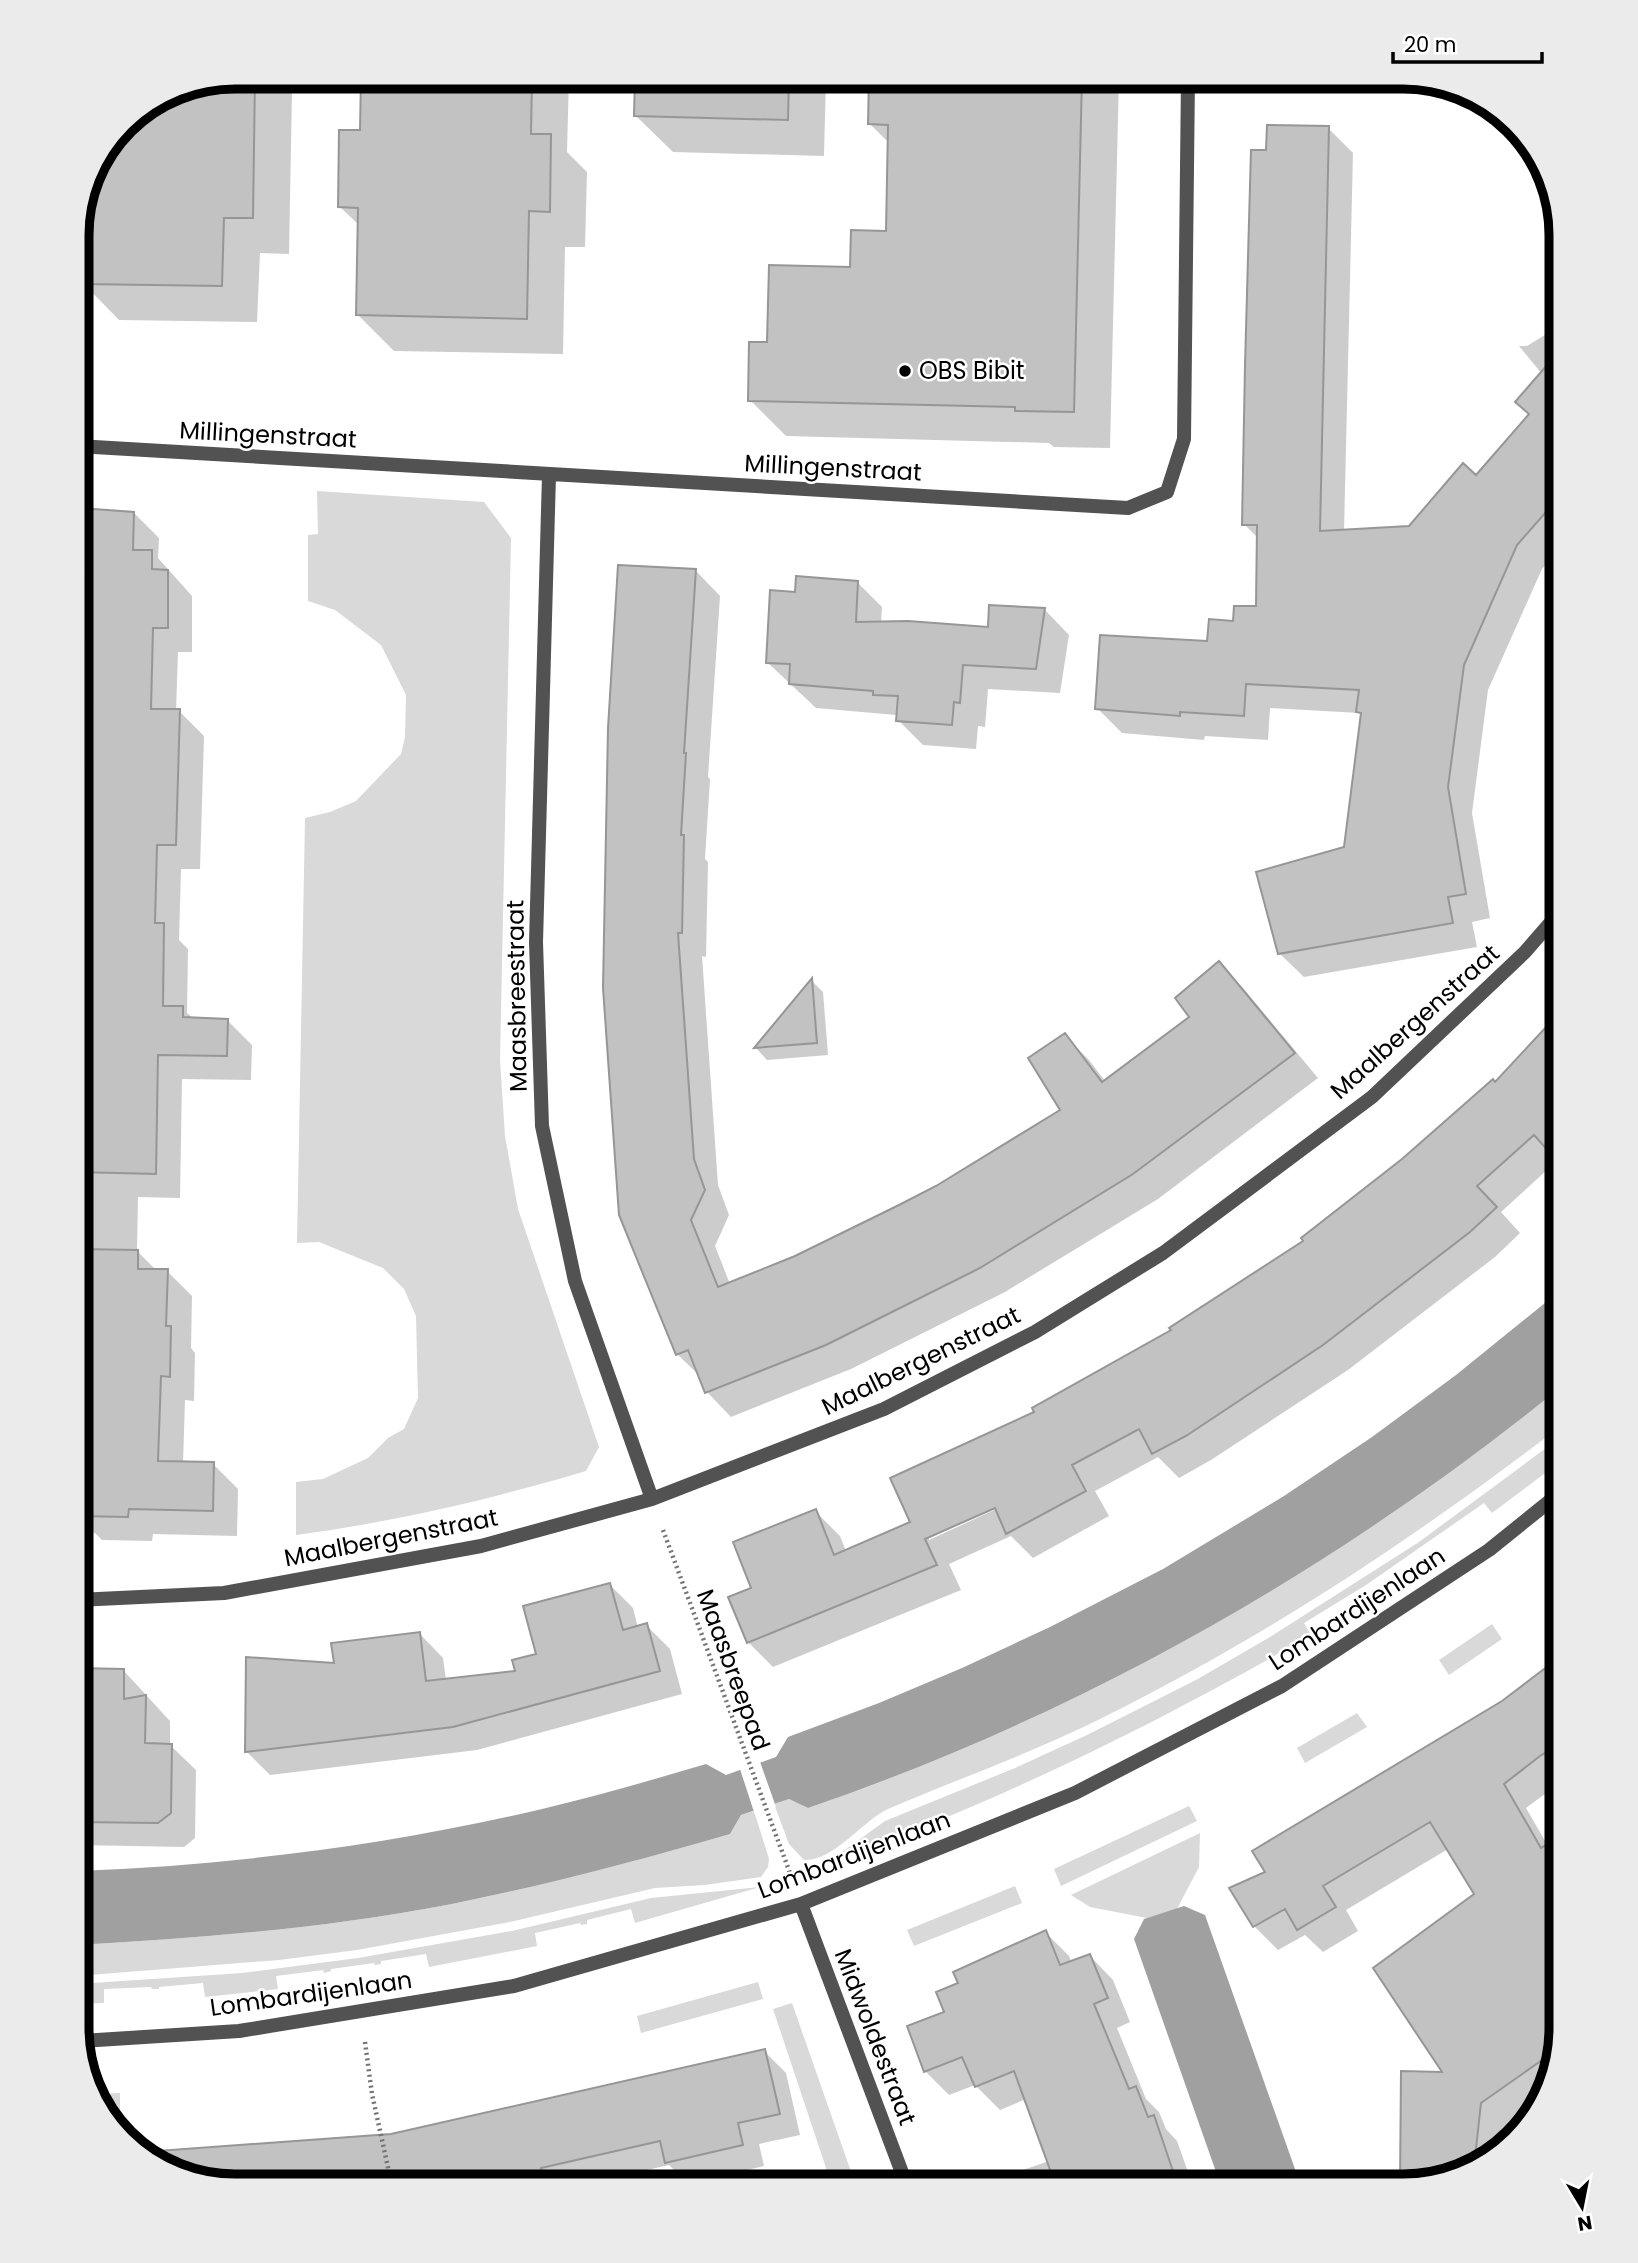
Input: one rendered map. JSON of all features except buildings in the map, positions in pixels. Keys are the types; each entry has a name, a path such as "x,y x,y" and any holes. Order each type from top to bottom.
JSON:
{"street":[{"name":"Millingenstraat","path":"90,447 1128,508 1167,492 1184,439 1188,90"},
{"name":"Maasbreestraat","path":"548,475 536,942 542,1126 575,1281 652,1499"},
{"name":"Maalbergenstraat","path":"89,1599 224,1593 481,1546 652,1499 884,1409 1035,1332 1163,1253 1373,1097 1525,952 1549,924"},
{"name":"Lombardijenlaan","path":"90,2040 239,2031 514,1986 801,1904 1075,1793 1282,1686 1489,1550 1549,1502"},
{"name":"Midwoldestraat","path":"801,1904 902,2174"}],"path":[{"name":"Maasbreepad","path":"652,1499 782,1852"},
{"path":"361,2011 372,2094 389,2173"}],"shaded area":[{"path":"317,491 484,502 511,538 500,1060 505,1136 518,1209 599,1447 586,1471 442,1509 296,1535 296,1482 323,1479 368,1458 388,1438 404,1429 418,1398 416,1316 404,1289 383,1268 319,1242 297,1243 305,818 330,812 356,801 401,754 405,737 406,695 381,645 335,610 308,601 308,535 318,534"},
{"path":"1549,1300 1549,1396 1476,1453 1297,1575 1203,1630 1108,1681 1010,1728 910,1770 808,1808 789,1799 741,1815 730,1834 626,1863 452,1904 312,1926 89,1944 89,1870 194,1864 369,1843 542,1809 706,1764 726,1775 776,1757 788,1737 962,1668 1050,1627 1163,1569 1284,1496 1372,1437 1456,1375"},
{"path":"1549,1396 1549,1435 1393,1547 1279,1621 1098,1720 888,1809 826,1855 804,1860 789,1844 774,1804 789,1799 808,1808 910,1770 1010,1728 1108,1681 1297,1575 1476,1453"},
{"path":"1549,1446 1549,1470 1492,1513 1484,1503 1366,1585 1304,1623 1311,1635 1193,1700 1073,1761 950,1816 824,1865 885,1821 1015,1768 1196,1680 1270,1637 1419,1542"},
{"path":"1492,1624 1502,1639 1449,1675 1439,1660"},
{"path":"1357,1713 1367,1727 1305,1763 1297,1748"},
{"path":"1189,1806 1197,1821 1061,1886 1054,1869"},
{"path":"754,1811 769,1859 768,1867 761,1877 705,1885 655,1888 510,1922 357,1950 279,1960 89,1975 89,1944 265,1931 359,1920 452,1904 592,1872 730,1834 741,1815"},
{"path":"1200,1833 1199,1867 1177,1909 1147,1918 1090,1907 1071,1895"},
{"path":"1015,1886 1022,1903 914,1946 907,1930"},
{"path":"760,1887 635,1923 631,1909 587,1920 587,1924 580,1923 535,1933 537,1946 429,1967 426,1954 381,1961 381,1964 375,1965 331,1969 324,1973 323,1970 276,1976 278,1989 205,1997 203,1983 159,1989 104,1989 104,2003 89,2004 89,1983 242,1973 358,1958 512,1931 651,1898"},
{"path":"1184,1906 1205,1915 1297,2174 1217,2174 1134,1939 1144,1919"},
{"path":"758,1982 763,1999 641,2033 637,2016"},
{"path":"792,2003 852,2174 828,2174 773,2009"},
{"path":"120,2093 120,2111 115,2111 105,2094"}],"pier":[{"path":"759,1759 776,1807 755,1815 739,1766"}],"place":[{"name":"OBS Bibit","path":"905,371"}]}
